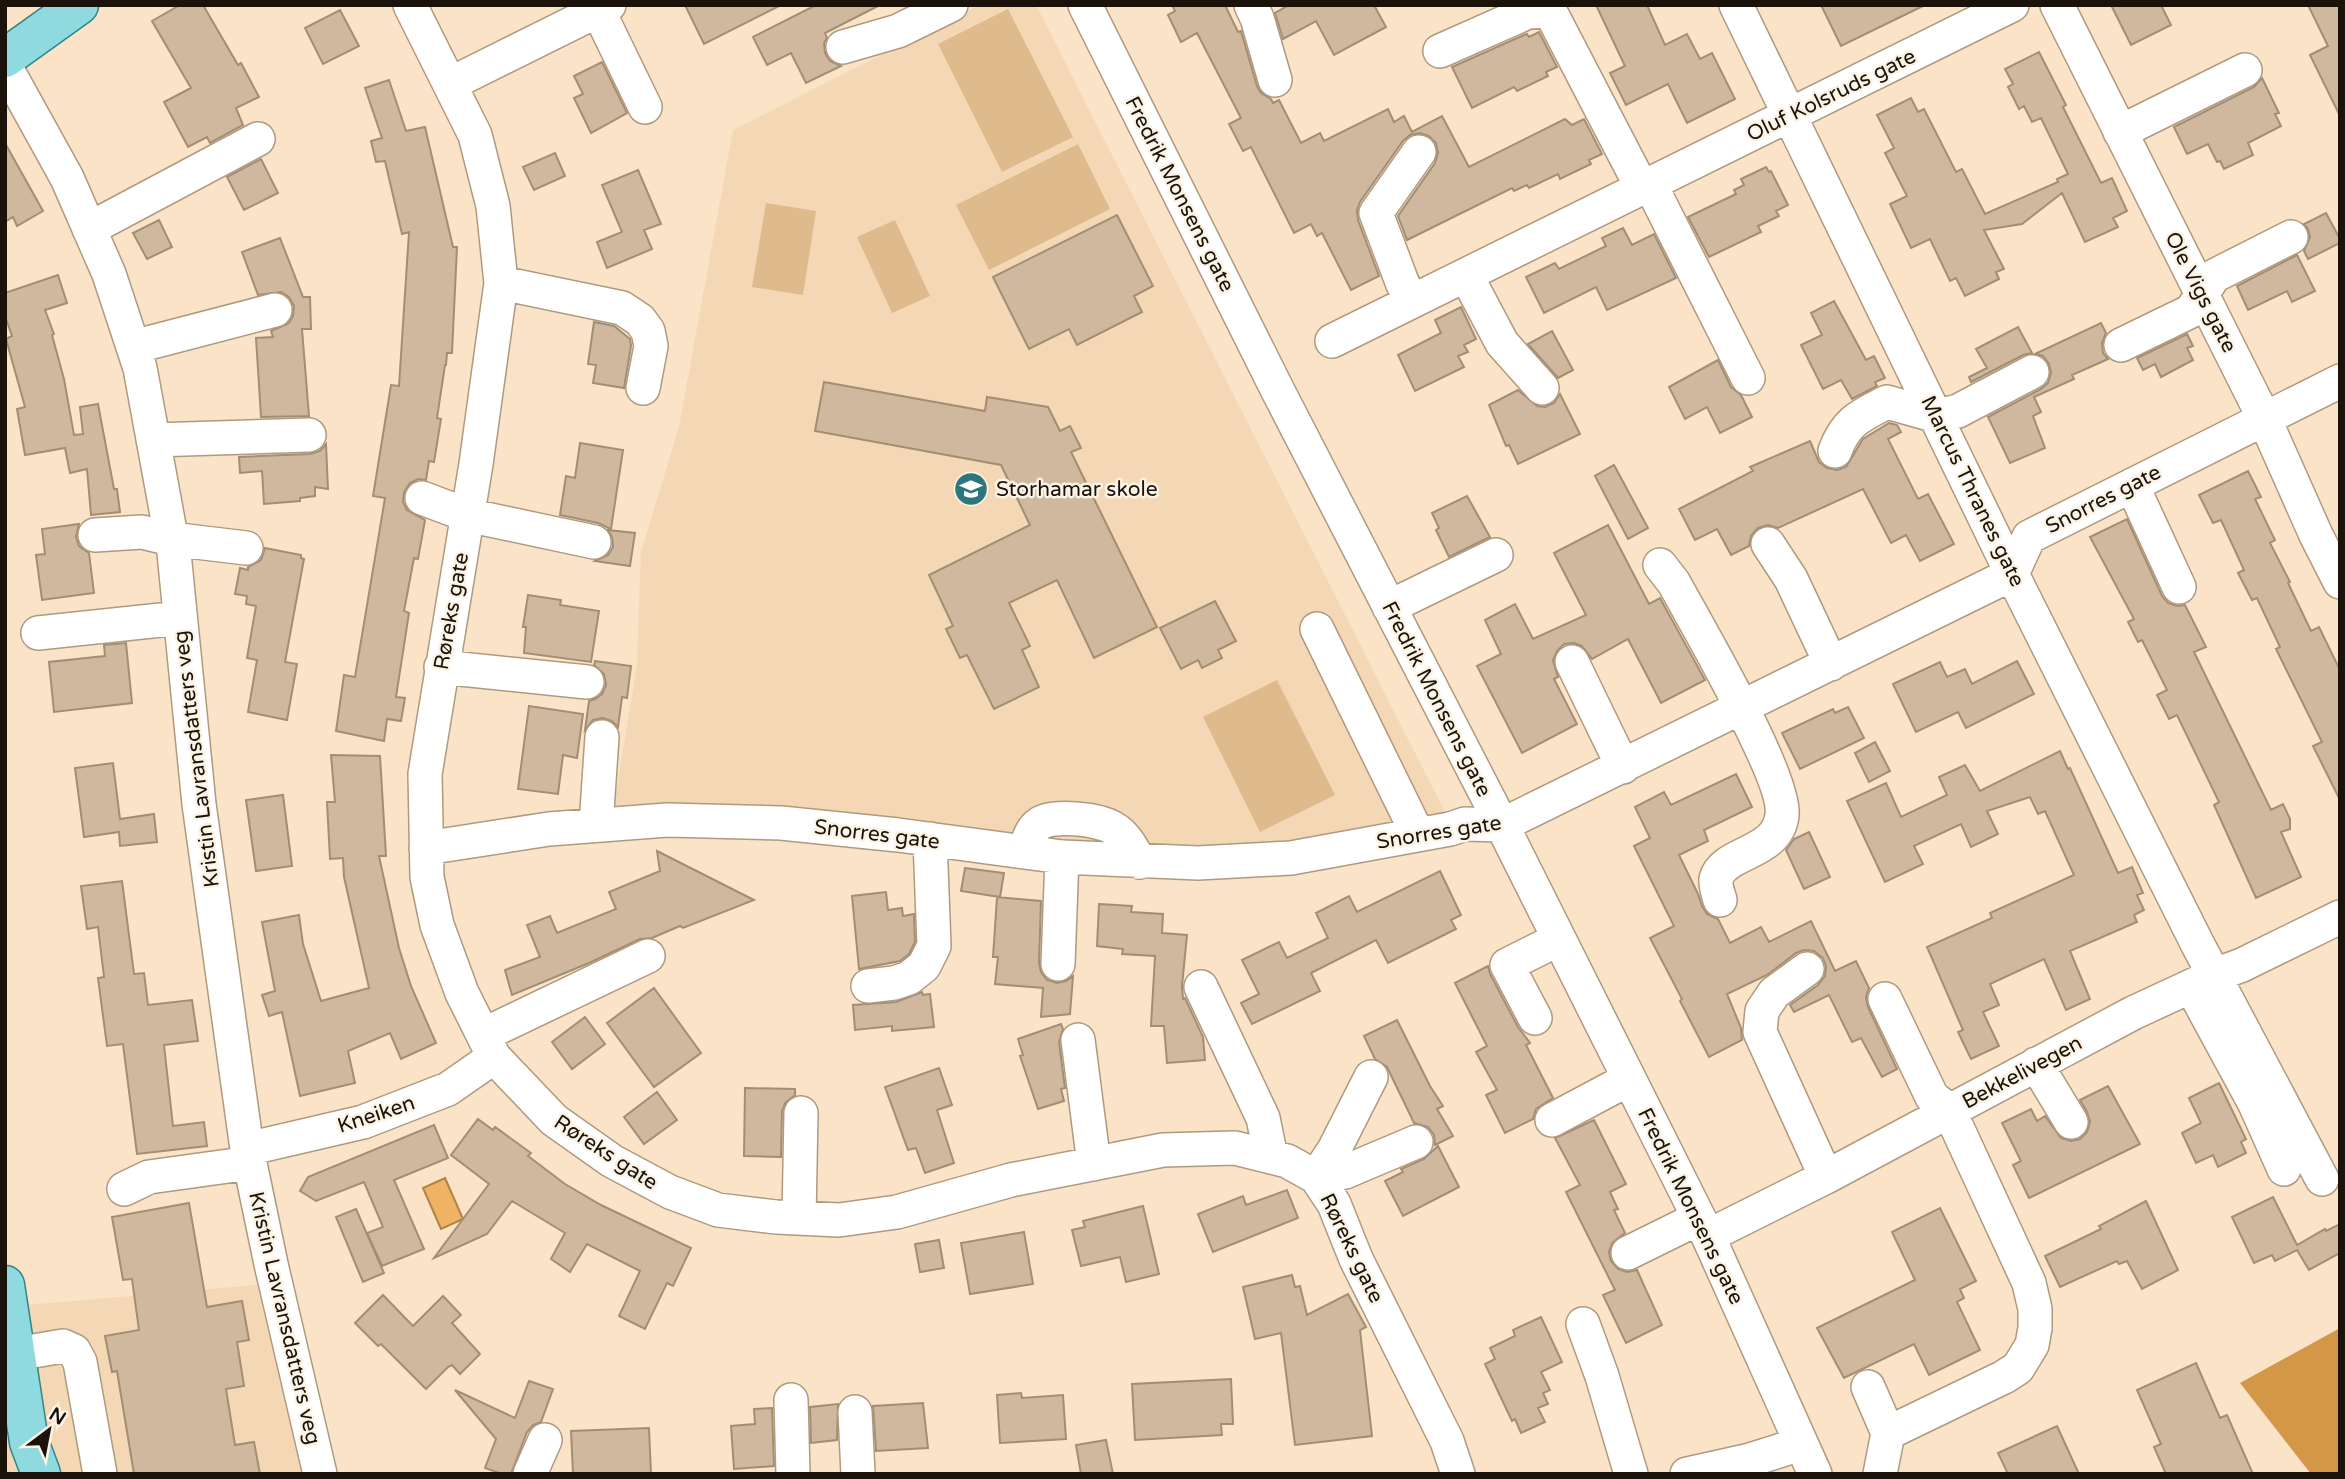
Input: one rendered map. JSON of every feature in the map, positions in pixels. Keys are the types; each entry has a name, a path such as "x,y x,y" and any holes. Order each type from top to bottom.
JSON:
{"main road":[{"path":"5,58 79,5"},
{"path":"5,1285 32,1463"}],"street":[{"name":"Røreks gate","path":"410,5 475,135 493,206 501,283 425,774 427,877 437,925 462,993 489,1046 554,1121 612,1161 670,1192 718,1210 839,1220 897,1212 1012,1181 1164,1150 1235,1148 1287,1161 1316,1177 1334,1204 1356,1259 1425,1393 1447,1441 1458,1474"},
{"path":"843,47 898,31 951,5"},
{"name":"Fredrik Monsens gate","path":"1085,5 1272,379 1502,825 1704,1227 1815,1474"},
{"path":"1251,5 1275,80"},
{"name":"Marcus Thranes gate","path":"1736,5 2012,574 2203,980"},
{"name":"Oluf Kolsruds gate","path":"1332,341 2012,5"},
{"name":"Ole Vigs gate","path":"2057,5 2264,418 2328,528 2340,582"},
{"path":"450,84 603,8 645,107"},
{"path":"1440,51 1528,12 1550,11 1748,378"},
{"name":"Kristin Lavransdatters veg","path":"5,66 67,178 109,274 140,368 171,539 199,804 249,1156 320,1474"},
{"path":"2120,132 2245,70"},
{"path":"89,229 258,139"},
{"path":"1412,302 1376,213 1419,152"},
{"path":"2121,345 2191,310 2214,276 2291,237"},
{"path":"1466,275 1502,343 1542,388"},
{"path":"501,283 622,308 640,320 648,331 651,346 643,388"},
{"path":"133,347 275,310"},
{"path":"1835,451 1842,432 1858,417 1887,402 1936,416 1958,411 2032,372"},
{"name":"Snorres gate","path":"426,848 549,829 667,820 781,823 1062,857 1198,863 1290,858 1465,824 1502,825 2012,574 2029,537 2340,381"},
{"path":"153,440 309,435"},
{"path":"2132,485 2179,587"},
{"path":"422,498 467,515 594,542"},
{"path":"95,536 142,532 171,539 246,548"},
{"path":"1768,544 1791,579 1831,664"},
{"path":"1389,607 1496,555"},
{"path":"1660,565 1674,583 1741,709 1776,783 1783,814 1779,829 1768,842 1721,869 1715,882 1720,900"},
{"path":"38,633 180,618"},
{"path":"1317,629 1417,833"},
{"path":"1572,662 1623,767"},
{"path":"441,667 587,681"},
{"path":"596,825 602,737"},
{"path":"1024,852 1033,830 1050,818 1091,821 1113,828 1127,840 1140,862"},
{"path":"868,986 909,978 924,965 934,946 930,839"},
{"path":"1058,964 1062,857"},
{"name":"Bekkelivegen","path":"1628,1253 1704,1227 1826,1177 2133,1013 2242,965 2340,917"},
{"path":"1535,1018 1507,965 1559,939"},
{"name":"Kneiken","path":"124,1189 149,1177 249,1156 363,1122 448,1089 489,1046 648,956"},
{"path":"1807,969 1773,993 1762,1011 1760,1032 1826,1177"},
{"path":"2203,980 2284,1169"},
{"path":"2203,980 2322,1179"},
{"path":"1201,987 1263,1118 1272,1157"},
{"path":"1885,999 1932,1097 1949,1110 2029,1283 2035,1309 2032,1345 2018,1368 1888,1433"},
{"path":"1079,1040 1094,1164"},
{"path":"2036,1064 2071,1122"},
{"path":"1316,1177 1334,1150 1371,1077"},
{"path":"1552,1120 1629,1079"},
{"path":"799,1218 801,1113"},
{"path":"1316,1177 1345,1172 1416,1142"},
{"path":"1583,1324 1606,1388 1631,1474"},
{"path":"16,1354 63,1346 74,1352 80,1362 100,1474"},
{"path":"1868,1387 1888,1433 1880,1474"},
{"path":"791,1400 793,1474"},
{"path":"855,1412 858,1474"},
{"path":"530,1474 545,1440"},
{"path":"1687,1474 1750,1460 1801,1444"}],"shaded area":[{"name":"Storhamar skole","path":"980,5 1036,5 1449,820 1193,855 613,810 637,665 641,552 679,427 733,130"},
{"path":"1008,9 1073,137 1002,172 938,44"},
{"path":"1078,144 1110,209 989,270 956,205"},
{"path":"766,203 816,211 803,295 752,287"},
{"path":"895,220 930,296 892,313 857,237"},
{"path":"1277,680 1335,795 1260,832 1203,717"},
{"path":"445,1178 463,1219 441,1229 423,1188"},
{"path":"257,1285 302,1474 5,1474 5,1307"},
{"path":"2340,1328 2340,1474 2311,1474 2240,1383"}],"building":[{"path":"180,5 203,5 238,65 241,63 259,97 236,108 243,125 210,143 207,137 188,147 164,102 191,88 152,21"},
{"path":"685,5 781,5 704,44"},
{"path":"816,5 880,5 825,33 825,53 830,61 841,66 806,83 791,53 767,65 753,37"},
{"path":"1172,5 1225,5 1238,32 1241,31 1257,86 1273,103 1279,100 1301,143 1320,133 1324,141 1388,109 1394,122 1404,116 1412,132 1442,116 1469,167 1565,119 1572,125 1584,119 1602,154 1589,160 1591,164 1560,179 1558,174 1529,188 1527,185 1514,191 1512,188 1407,240 1398,216 1435,163 1438,153 1436,143 1429,136 1420,133 1410,135 1360,202 1358,220 1379,276 1351,290 1322,233 1317,236 1311,224 1294,233 1251,147 1243,151 1229,124 1241,118 1197,33 1181,42 1168,15 1175,11"},
{"path":"1289,5 1374,5 1386,27 1334,55 1316,21 1283,39 1275,13"},
{"path":"1596,5 1647,5 1665,45 1687,34 1700,59 1712,53 1735,99 1687,123 1668,84 1626,105 1610,73 1625,66"},
{"path":"1821,5 1925,5 1841,46"},
{"path":"2111,5 2161,5 2171,25 2131,45"},
{"path":"2308,5 2340,5 2340,116 2310,55 2328,46"},
{"path":"340,10 359,46 323,64 305,28"},
{"path":"1539,32 1557,67 1546,72 1548,76 1517,91 1514,87 1472,108 1452,67 1524,35 1529,37"},
{"path":"2039,52 2101,183 2112,178 2127,211 2113,218 2118,227 2085,242 2062,193 2022,224 1984,230 2004,269 1996,272 1999,279 1965,296 1956,278 1950,281 1930,239 1911,248 1890,204 1907,196 1885,153 1894,148 1877,115 1911,98 1918,112 1924,109 1956,172 1962,169 1985,214 2058,182 2057,179 2068,174 2041,118 2032,122 2024,106 2019,109 2008,87 2013,84 2005,69"},
{"path":"602,62 627,113 591,133 574,98 583,94 574,76"},
{"path":"2262,78 2279,113 2275,114 2281,126 2248,143 2253,155 2224,169 2220,161 2217,162 2208,144 2187,154 2174,127 2254,87"},
{"path":"389,80 406,131 425,127 453,247 457,247 452,353 447,353 445,365 437,418 441,419 434,462 429,461 426,480 418,479 410,483 404,492 403,502 407,510 425,520 418,559 414,558 404,611 409,613 396,697 405,698 401,721 387,719 384,741 336,731 344,675 355,677 385,498 373,496 391,385 399,386 409,232 402,234 385,161 376,162 371,141 382,138 365,88"},
{"path":"5,143 43,211 17,226 13,217 5,222"},
{"path":"555,153 565,176 534,190 523,167"},
{"path":"261,159 278,193 244,210 227,177"},
{"path":"1766,167 1771,171 1788,205 1776,211 1779,216 1758,226 1761,232 1709,257 1688,217 1736,194 1734,190 1744,185 1741,179"},
{"path":"638,170 661,224 644,230 652,249 607,268 597,242 622,232 602,185"},
{"path":"2326,213 2340,243 2308,259 2304,251 2310,237 2304,224"},
{"path":"1117,215 1153,286 1134,296 1142,312 1077,345 1069,329 1029,349 993,277"},
{"path":"159,220 172,247 147,259 133,233"},
{"path":"1623,228 1632,245 1654,234 1676,278 1607,310 1596,287 1544,313 1526,277 1555,263 1559,269 1606,246 1602,238"},
{"path":"280,238 303,297 310,297 311,329 302,329 309,416 261,417 256,338 273,337 271,331 289,323 294,306 289,297 281,292 258,295 242,252"},
{"path":"2297,255 2315,291 2292,302 2287,291 2248,310 2237,286"},
{"path":"58,275 67,303 45,310 54,334 52,335 64,379 74,435 83,434 80,407 98,404 120,512 91,515 87,469 70,473 65,448 25,455 17,409 25,407 6,339 12,336 5,316 5,293"},
{"path":"1834,301 1866,360 1874,356 1885,378 1875,382 1877,386 1852,399 1841,380 1823,389 1801,345 1822,335 1811,313"},
{"path":"1461,307 1476,339 1464,345 1468,352 1458,356 1464,367 1415,391 1398,355 1441,333 1435,320"},
{"path":"594,322 614,326 630,339 624,388 593,383 596,365 588,364"},
{"path":"2101,323 2106,333 2102,343 2103,353 2108,359 2072,375 2074,379 2034,397 2041,412 2033,416 2045,448 2010,463 1988,417 2048,383 2051,373 2049,364 2043,356 2035,354"},
{"path":"2018,327 2032,353 1971,382 1969,377 1987,368 1976,349"},
{"path":"1552,331 1573,370 1558,378 1528,344"},
{"path":"2187,334 2193,346 2187,348 2193,360 2161,377 2155,364 2143,370 2137,358"},
{"path":"1718,360 1731,387 1741,395 1752,417 1720,433 1707,407 1685,419 1669,387"},
{"path":"824,382 985,411 987,397 1048,407 1060,431 1070,426 1081,448 1071,452 1157,627 1094,658 1057,580 1009,603 1030,646 1022,650 1039,687 994,709 967,655 960,658 946,629 953,626 929,575 1030,525 1001,465 815,431"},
{"path":"1518,390 1537,406 1545,407 1554,403 1560,394 1580,434 1518,464 1509,445 1506,446 1489,405"},
{"path":"1889,423 1897,425 1901,432 1888,439 1918,499 1928,494 1954,544 1920,561 1906,535 1891,543 1863,489 1778,528 1768,525 1758,528 1751,536 1749,546 1731,555 1717,529 1695,540 1679,509 1753,471 1750,467 1810,441 1819,462 1827,468 1837,470 1846,467 1863,439"},
{"path":"580,443 623,450 611,529 598,523 560,515 566,476 575,478"},
{"path":"326,444 328,489 315,487 315,496 300,498 300,501 264,504 262,471 240,473 239,457 310,454 320,451"},
{"path":"1614,465 1648,528 1628,539 1595,476"},
{"path":"2248,471 2261,497 2255,499 2275,540 2270,543 2290,582 2288,583 2311,631 2319,627 2340,670 2340,800 2313,746 2322,742 2276,649 2280,647 2257,598 2252,600 2238,573 2244,570 2221,520 2213,523 2199,495"},
{"path":"1467,496 1490,537 1449,557 1436,530 1439,528 1432,513"},
{"path":"2127,519 2162,596 2168,603 2185,605 2206,647 2194,652 2271,810 2283,804 2290,819 2290,829 2281,832 2301,877 2256,898 2214,805 2219,802 2177,715 2169,719 2157,695 2167,690 2142,640 2138,642 2128,622 2134,619 2090,537"},
{"path":"79,524 76,537 79,546 89,553 94,593 42,600 36,555 45,554 42,529"},
{"path":"1608,525 1649,604 1660,598 1705,680 1661,703 1628,639 1592,659 1582,646 1564,644 1553,660 1558,677 1554,679 1577,724 1522,753 1477,666 1501,654 1485,620 1515,604 1533,639 1586,615 1554,553"},
{"path":"608,530 635,533 630,566 595,561 608,555 613,547"},
{"path":"265,548 301,555 304,559 285,662 297,664 287,720 248,712 257,660 247,658 256,606 246,604 247,596 235,594 240,568 248,570 248,567 261,560"},
{"path":"528,595 561,600 560,605 599,611 591,662 524,653 526,627 523,627"},
{"path":"1215,601 1236,641 1218,650 1222,658 1202,668 1198,660 1181,669 1160,628"},
{"path":"126,643 132,703 54,712 49,662 105,656 104,645"},
{"path":"595,661 631,666 627,698 622,697 618,727 603,718 593,720 585,730 589,701 602,694 606,685 604,674 594,665"},
{"path":"2017,661 2034,694 1966,728 1958,712 1916,732 1893,684 1940,662 1947,677 1965,669 1972,684"},
{"path":"529,706 583,714 577,758 563,755 558,794 518,789"},
{"path":"1848,707 1864,738 1800,769 1782,733 1833,709 1835,713"},
{"path":"1875,742 1890,771 1869,782 1855,753"},
{"path":"2060,751 2118,873 2132,867 2143,893 2137,895 2144,910 2134,915 2137,922 2070,951 2090,999 2066,1010 2044,959 1990,984 1999,1005 1983,1012 1999,1046 1971,1059 1958,1032 1963,1030 1927,947 1992,918 1990,913 2074,875 2045,811 2038,814 2030,797 1987,811 1998,834 1971,847 1961,824 1914,846 1923,864 1885,882 1847,801 1886,783 1901,817 1947,795 1939,777 1965,765 1980,791"},
{"path":"331,755 380,756 386,856 379,856 399,948 411,986 436,1043 401,1059 390,1033 348,1051 355,1083 300,1096 282,1012 269,1016 262,995 275,991 262,922 299,915 303,944 321,1001 369,988 344,877 343,858 330,859 327,802 335,802"},
{"path":"113,763 120,819 154,814 157,842 120,846 119,832 84,837 75,768"},
{"path":"1736,774 1752,807 1704,830 1708,841 1679,855 1702,906 1707,914 1718,919 1730,943 1761,927 1769,942 1811,921 1835,971 1856,961 1869,988 1866,997 1868,1007 1897,1069 1882,1077 1861,1038 1852,1042 1829,995 1794,1012 1790,1005 1818,985 1825,976 1823,958 1814,951 1796,953 1767,975 1727,994 1741,1028 1742,1040 1709,1057 1680,1001 1682,999 1650,938 1674,926 1634,846 1650,838 1635,807 1664,792 1671,805"},
{"path":"283,795 292,866 256,871 246,800"},
{"path":"1809,832 1830,877 1804,889 1786,850 1794,839"},
{"path":"657,851 754,900 683,928 680,926 652,938 640,939 512,995 505,970 540,957 527,925 550,916 557,933 616,909 609,892 660,871"},
{"path":"965,868 1004,873 1000,897 961,891"},
{"path":"1440,871 1461,915 1451,920 1456,929 1388,963 1376,940 1311,973 1320,991 1252,1024 1241,1003 1259,994 1242,960 1279,942 1287,958 1328,938 1316,913 1349,896 1357,912"},
{"path":"122,881 134,974 144,973 148,1005 192,1000 198,1041 164,1045 173,1126 204,1122 207,1146 137,1154 123,1044 107,1046 98,978 104,977 98,927 87,929 81,886"},
{"path":"886,892 888,910 902,908 903,916 914,914 915,942 909,954 900,961 859,969 852,896"},
{"path":"997,897 1041,901 1041,972 1047,980 1057,983 1073,976 1070,1014 1041,1017 1043,988 995,984 998,957 993,957"},
{"path":"1099,904 1132,906 1131,912 1163,914 1162,933 1187,935 1183,999 1185,998 1203,1037 1205,1060 1167,1063 1164,1026 1151,1026 1155,956 1122,954 1123,949 1097,946"},
{"path":"1488,966 1518,1027 1530,1043 1526,1045 1553,1098 1536,1109 1533,1119 1505,1133 1486,1095 1497,1090 1476,1052 1487,1046 1455,983"},
{"path":"654,988 701,1053 654,1087 607,1023"},
{"path":"922,992 923,995 930,994 934,1027 892,1031 892,1026 855,1030 853,1005 896,1002"},
{"path":"585,1017 605,1044 572,1069 552,1042"},
{"path":"1397,1020 1443,1106 1437,1109 1453,1136 1435,1145 1434,1135 1428,1127 1414,1123 1387,1067 1375,1059 1364,1036"},
{"path":"1061,1024 1063,1029 1059,1042 1064,1101 1038,1109 1020,1056 1023,1055 1018,1039"},
{"path":"939,1068 952,1105 937,1110 954,1163 925,1173 916,1148 908,1150 885,1087"},
{"path":"2219,1083 2246,1139 2241,1142 2246,1153 2218,1167 2213,1155 2196,1163 2182,1133 2201,1123 2189,1098"},
{"path":"2108,1086 2140,1144 2029,1198 2013,1165 2021,1161 2002,1123 2031,1109 2037,1121 2045,1116 2061,1138 2071,1141 2080,1139 2087,1132 2090,1122 2080,1100"},
{"path":"745,1088 795,1089 795,1095 785,1103 782,1112 781,1157 744,1156"},
{"path":"657,1092 677,1120 644,1144 624,1117"},
{"path":"478,1119 493,1130 495,1127 531,1153 528,1156 565,1184 601,1205 691,1248 673,1286 667,1283 645,1329 619,1316 640,1271 587,1244 570,1272 551,1259 565,1233 512,1201 487,1234 434,1258 489,1184 451,1155"},
{"path":"1594,1120 1626,1184 1610,1192 1618,1209 1614,1210 1625,1233 1612,1243 1609,1252 1611,1261 1618,1269 1627,1272 1637,1270 1662,1325 1626,1343 1603,1295 1615,1290 1566,1192 1580,1185 1555,1138"},
{"path":"434,1125 448,1158 394,1180 424,1249 382,1266 367,1233 383,1227 364,1182 316,1201 300,1191 308,1177"},
{"path":"1438,1146 1459,1187 1403,1216 1385,1181 1403,1172 1401,1169 1424,1159"},
{"path":"1287,1190 1298,1218 1213,1252 1198,1214 1243,1196 1246,1205"},
{"path":"2273,1197 2297,1245 2340,1224 2340,1253 2309,1270 2297,1250 2275,1261 2272,1255 2254,1263 2232,1217"},
{"path":"2146,1201 2178,1270 2142,1289 2127,1261 2119,1264 2117,1261 2060,1287 2045,1256 2101,1229 2099,1226"},
{"path":"189,1203 207,1307 242,1301 249,1340 237,1342 244,1386 226,1389 235,1445 254,1442 260,1474 134,1474 117,1371 112,1372 105,1336 139,1330 132,1279 123,1280 112,1217"},
{"path":"1143,1206 1159,1274 1126,1282 1120,1257 1081,1266 1072,1230 1085,1227 1083,1221"},
{"path":"1940,1208 1976,1281 1960,1289 1964,1298 1957,1302 1980,1350 1929,1375 1914,1344 1844,1378 1817,1328 1915,1280 1892,1232"},
{"path":"356,1209 384,1273 363,1282 336,1217"},
{"path":"1024,1232 1033,1284 970,1294 961,1243"},
{"path":"939,1240 944,1268 920,1272 915,1244"},
{"path":"1292,1275 1295,1287 1300,1286 1307,1315 1348,1294 1366,1327 1360,1330 1372,1436 1295,1445 1281,1333 1255,1339 1243,1287"},
{"path":"383,1295 413,1326 443,1296 461,1315 452,1323 480,1354 460,1374 452,1365 448,1367 426,1389 381,1344 378,1346 355,1323"},
{"path":"1541,1317 1562,1362 1541,1372 1550,1390 1543,1393 1548,1404 1538,1408 1545,1422 1521,1433 1515,1419 1512,1421 1485,1364 1495,1359 1490,1348 1515,1336 1513,1330"},
{"path":"2196,1363 2220,1418 2227,1415 2253,1474 2166,1474 2154,1447 2161,1444 2137,1390"},
{"path":"1231,1379 1233,1424 1221,1424 1222,1435 1135,1440 1132,1384"},
{"path":"529,1381 553,1389 541,1422 533,1425 527,1432 511,1474 485,1468 496,1439 455,1390 515,1418"},
{"path":"1021,1393 1022,1398 1063,1395 1066,1439 1000,1443 997,1395"},
{"path":"923,1403 928,1448 876,1451 873,1406"},
{"path":"838,1404 837,1440 811,1443 810,1407"},
{"path":"772,1408 774,1466 734,1469 731,1426 755,1424 754,1409"},
{"path":"2057,1426 2079,1474 2008,1474 1998,1453"},
{"path":"649,1428 651,1474 573,1474 571,1431"},
{"path":"1106,1440 1113,1474 1081,1474 1076,1445"}],"place":[{"name":"Storhamar skole","path":"971,489"}]}
